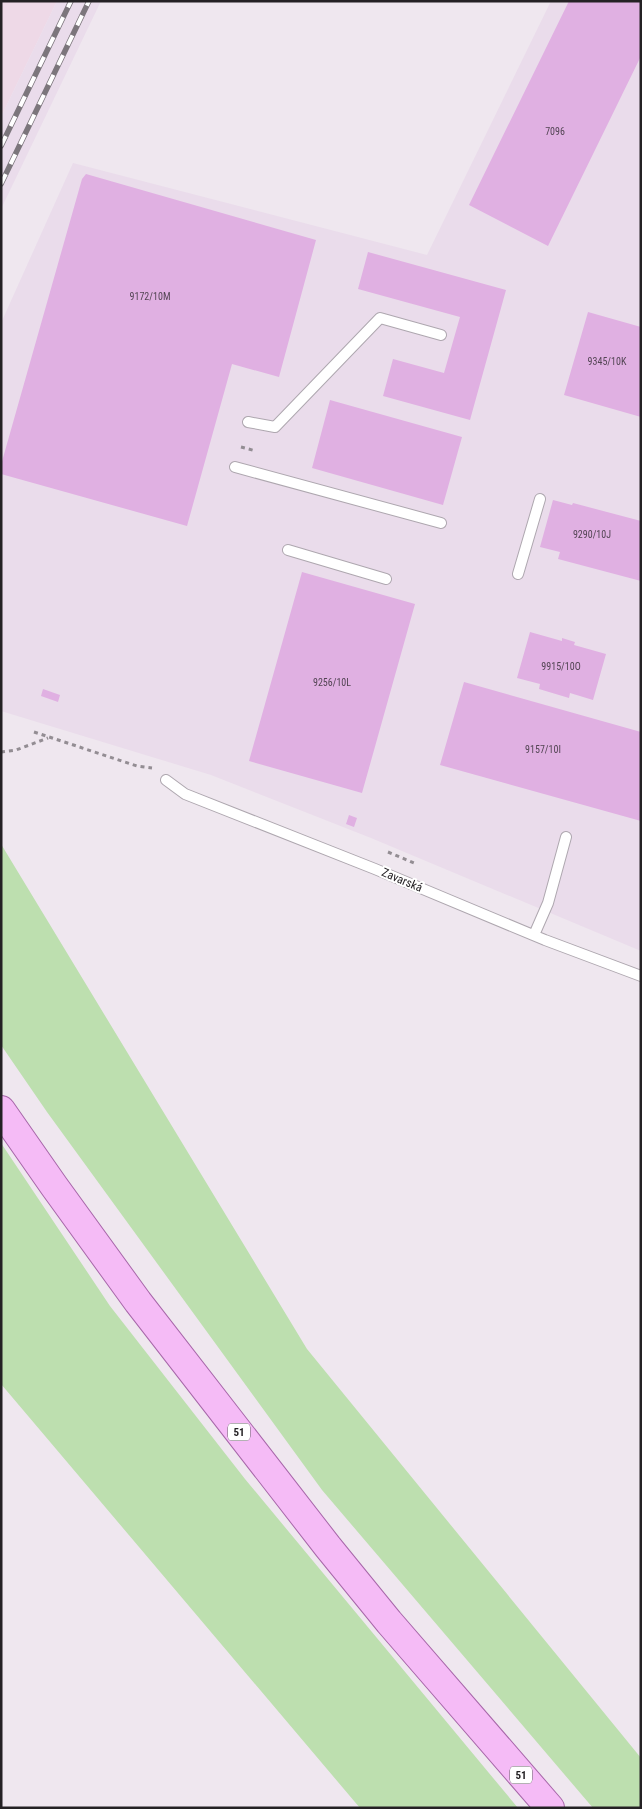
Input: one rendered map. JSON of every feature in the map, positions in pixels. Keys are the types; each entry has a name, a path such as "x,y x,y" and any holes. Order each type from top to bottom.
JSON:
{"main road":[{"name":"51","path":"1,1110 138,1302 328,1547 389,1622 550,1808"}],"lane":[{"path":"248,422 275,427 380,318 441,335"},
{"path":"236,467 441,523"},
{"path":"518,574 540,499"},
{"path":"288,550 386,579"},
{"name":"Zavarská","path":"166,780 184,794 641,976"},
{"path":"534,935 548,903 566,838"}],"path":[{"path":"241,447 261,453"},
{"path":"34,732 136,766"},
{"path":"1,752 16,750 51,738"}],"shaded area":[{"path":"1,1 57,1 1,117"},
{"path":"57,1 101,1 1,209 1,117"},
{"path":"551,1 641,1 641,951 371,838 211,775 1,711 1,323 73,163 427,255"}],"green space":[{"path":"1,844 307,1349 641,1758 641,1808 593,1808 322,1490 47,1112 1,1045"},
{"path":"1,1143 110,1306 245,1479 518,1808 360,1808 1,1384"}],"building":[{"path":"569,1 641,1 641,56 548,246 469,205"},
{"path":"86,174 316,240 279,377 232,364 187,526 1,474 1,465 82,179"},
{"path":"368,252 506,290 470,420 383,396 393,359 444,373 460,317 358,289"},
{"path":"588,312 641,327 641,417 564,395"},
{"path":"330,400 462,437 443,505 312,468"},
{"path":"553,500 572,505 573,503 641,521 641,581 558,559 560,552 540,547"},
{"path":"302,572 415,604 362,793 249,761"},
{"path":"530,632 562,641 562,638 575,642 574,645 606,654 593,700 570,693 569,698 539,689 540,684 517,678"},
{"path":"464,682 641,732 641,821 440,765"},
{"path":"43,689 60,695 58,702 41,696"},
{"path":"349,815 357,818 354,827 346,824"}],"railway":[{"path":"1,146 71,1"},
{"path":"1,184 89,1"}]}
